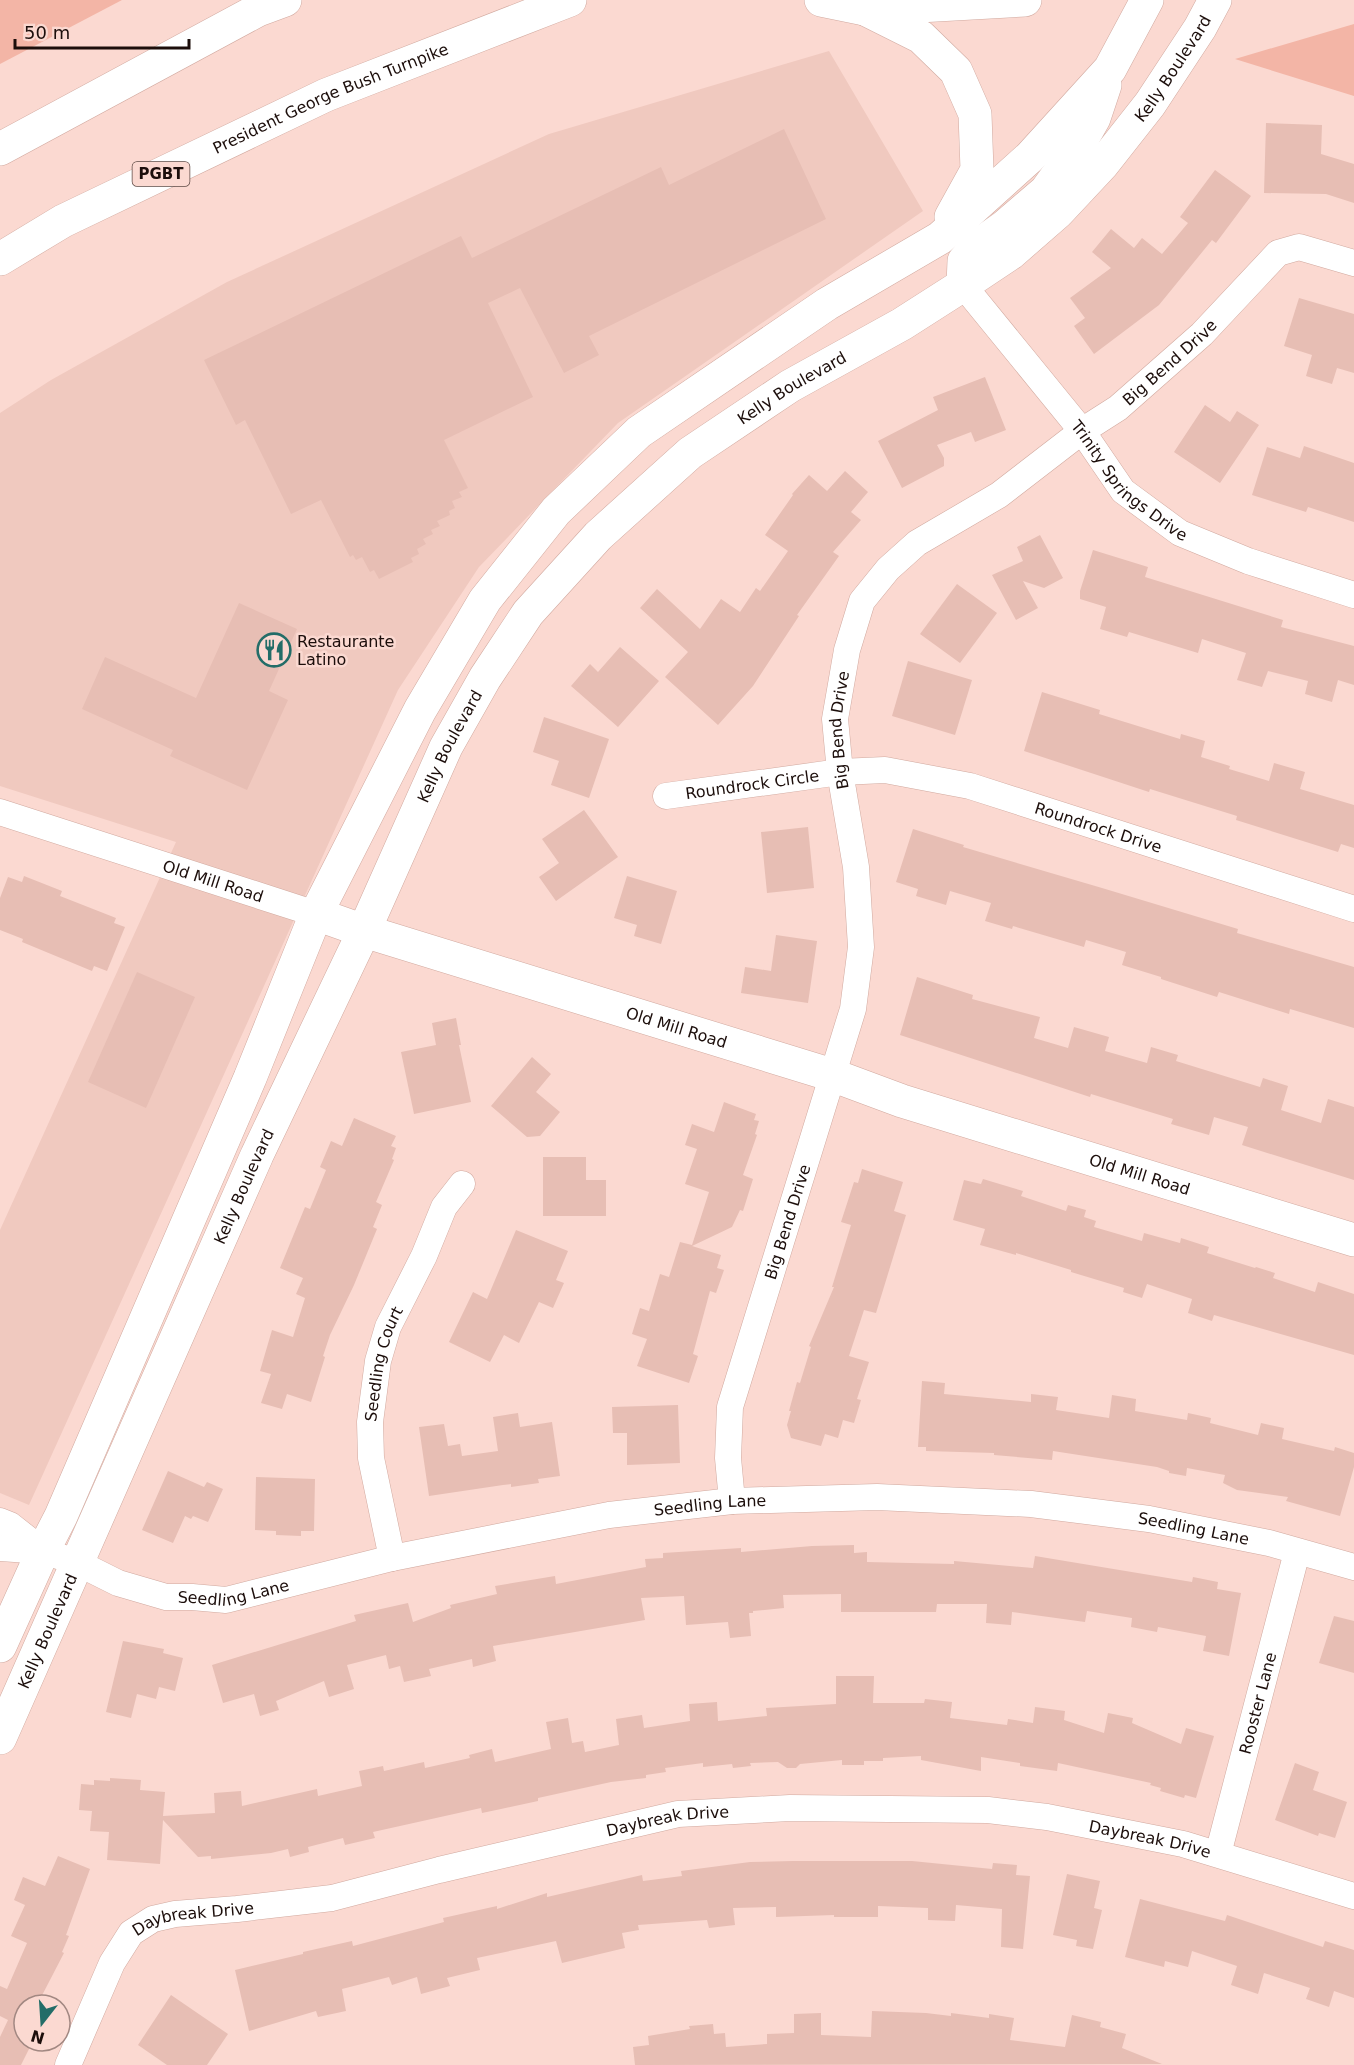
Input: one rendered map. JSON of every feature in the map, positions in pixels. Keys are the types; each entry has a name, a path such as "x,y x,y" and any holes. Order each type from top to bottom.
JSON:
{"main road":[{"path":"0,149 258,10 285,0"},
{"name":"President George Bush Turnpike","path":"0,259 63,221 326,95 570,0"},
{"path":"821,0 865,9 1025,0"},
{"path":"963,285 964,261 976,247 1004,227 1046,191 1077,148 1094,118 1110,69 1147,0"},
{"name":"Kelly Boulevard","path":"0,1738 257,1155 364,931 446,747 485,678 528,613 598,536 690,453 790,386 902,324 963,285 1011,253 1059,212 1102,165 1150,104 1200,28 1215,0"},
{"path":"865,9 921,37 956,71 975,114 977,170 940,238"},
{"path":"0,1646 61,1516 164,1278 250,1078 316,914 420,710 486,600 556,511 639,432 826,304 940,238 1030,157 1110,69"},
{"path":"664,415 690,453"},
{"name":"Old Mill Road","path":"316,914 364,931 832,1075 902,1101 1354,1240"}],"street":[{"name":"Big Bend Drive","path":"732,1500 728,1458 730,1407 853,1009 861,947 856,867 840,772 835,719 847,650 862,601 888,569 917,543 999,495 1082,431 1118,408 1158,375 1202,334 1278,253 1299,247 1354,263"},
{"name":"Trinity Springs Drive","path":"963,285 1082,431 1123,491 1180,533 1248,561 1354,594"},
{"name":"Roundrock Drive","path":"840,772 885,770 969,786 1354,909"},
{"name":"Roundrock Circle","path":"666,796 840,772"},
{"name":"Old Mill Road","path":"0,812 316,914"},
{"name":"Seedling Court","path":"392,1558 371,1458 370,1422 378,1361 388,1327 424,1256 444,1207 462,1184"},
{"name":"Seedling Lane","path":"43,1551 76,1562 118,1583 166,1597 226,1600 392,1558 609,1515 732,1500 877,1497 1031,1504 1170,1523 1257,1541 1354,1568"},
{"path":"0,1521 10,1525 43,1551"},
{"path":"0,1548 43,1551"},
{"name":"Rooster Lane","path":"1218,1854 1297,1552"},
{"name":"Daybreak Drive","path":"68,2065 112,1964 132,1933 153,1919 175,1914 332,1898 439,1870 678,1814 802,1808 988,1810 1057,1819 1183,1844 1354,1896"}],"shaded area":[{"path":"0,0 122,0 0,64"},
{"path":"1354,24 1354,96 1235,59"},
{"path":"829,51 923,211 618,423 479,567 398,690 29,1505 0,1493 0,1230 176,842 0,786 0,413 51,380 227,282 549,134"}],"building":[{"path":"1266,123 1322,125 1321,154 1354,164 1354,203 1326,194 1264,193"},
{"path":"784,129 826,219 589,336 599,355 564,373 520,288 488,303 533,397 444,440 468,488 459,492 462,497 452,501 455,508 449,511 450,515 437,521 440,526 431,530 433,534 423,539 426,544 417,549 419,554 411,558 413,562 379,579 374,570 370,572 362,557 356,560 353,555 350,557 321,500 291,514 245,420 236,425 204,360 461,236 472,258 661,167 669,185"},
{"path":"1215,170 1251,196 1216,243 1212,240 1159,305 1094,354 1074,326 1085,318 1070,298 1111,268 1092,252 1111,229 1134,248 1142,238 1162,254 1188,223 1180,217"},
{"path":"1299,298 1354,314 1354,373 1337,368 1332,384 1306,376 1312,355 1284,346"},
{"path":"985,377 1006,430 975,442 971,432 937,445 944,458 944,466 902,488 878,441 938,410 933,397"},
{"path":"1205,405 1230,422 1237,411 1259,425 1220,483 1174,452"},
{"path":"1304,446 1354,463 1354,522 1308,507 1306,512 1252,495 1267,447 1300,458"},
{"path":"845,471 868,492 851,512 861,520 833,552 839,556 797,615 799,616 753,686 718,725 665,677 688,652 640,608 657,589 700,629 721,599 740,612 756,588 760,591 788,551 765,535 792,494 809,475 827,491"},
{"path":"1040,535 1063,578 1044,588 1023,581 1038,608 1016,620 992,575 1023,561 1017,547"},
{"path":"1093,550 1148,567 1145,577 1283,620 1281,627 1354,646 1354,685 1338,680 1332,702 1305,694 1308,681 1268,671 1262,687 1237,680 1246,653 1202,639 1198,653 1129,632 1127,637 1100,629 1106,607 1080,599 1080,591"},
{"path":"957,584 997,613 960,663 920,634"},
{"path":"239,603 297,629 269,691 288,700 247,790 170,756 173,750 82,709 105,657 196,698"},
{"path":"620,647 659,681 618,727 571,686 590,664 598,672"},
{"path":"908,661 972,680 955,735 892,716"},
{"path":"1042,692 1100,710 1099,714 1180,739 1181,734 1205,741 1201,757 1230,766 1229,769 1269,781 1274,763 1305,772 1300,789 1354,805 1354,848 1341,844 1338,852 1236,820 1237,816 1150,789 1149,792 1024,751"},
{"path":"544,717 609,739 589,798 551,785 559,761 533,752"},
{"path":"584,810 618,857 556,901 539,877 559,863 542,839"},
{"path":"808,827 814,888 767,893 761,832"},
{"path":"913,829 964,845 963,847 1238,929 1237,933 1354,967 1354,1028 1290,1009 1289,1014 1219,992 1217,997 1161,979 1161,977 1122,965 1126,952 1086,940 1084,947 1013,926 1012,929 985,921 991,903 950,891 946,905 916,896 918,889 896,882"},
{"path":"24,876 62,891 60,896 116,918 114,923 125,927 107,971 94,966 92,971 22,942 23,939 0,930 0,898 8,877 22,882"},
{"path":"627,876 677,891 661,944 634,936 637,925 614,918"},
{"path":"776,935 817,941 808,1003 741,993 745,967 771,971"},
{"path":"137,972 195,997 146,1108 88,1082"},
{"path":"917,977 973,995 972,999 1040,1017 1034,1038 1068,1048 1074,1027 1109,1037 1105,1051 1147,1063 1151,1047 1178,1055 1176,1061 1260,1087 1263,1078 1288,1086 1281,1110 1321,1123 1328,1099 1354,1107 1354,1180 1242,1145 1248,1127 1214,1117 1209,1135 1171,1124 1173,1119 1091,1094 1090,1097 900,1035"},
{"path":"456,1018 471,1102 414,1114 401,1052 436,1045 432,1023"},
{"path":"532,1057 551,1074 536,1092 560,1112 540,1136 527,1137 491,1106"},
{"path":"724,1102 756,1114 754,1120 759,1121 755,1134 757,1135 743,1175 753,1179 743,1211 740,1210 732,1227 692,1246 721,1255 717,1268 724,1270 716,1293 710,1291 693,1354 698,1356 689,1383 637,1366 647,1339 632,1334 640,1308 649,1311 660,1274 669,1277 680,1242 692,1245 709,1192 685,1184 697,1149 685,1145 692,1124 714,1132"},
{"path":"354,1118 396,1136 391,1146 396,1148 392,1159 394,1160 376,1202 382,1205 373,1227 377,1229 330,1335 311,1402 287,1394 282,1409 261,1403 271,1374 260,1371 272,1330 293,1337 305,1298 296,1294 303,1278 280,1268 305,1207 310,1209 326,1170 320,1167 331,1141 342,1146"},
{"path":"543,1157 586,1157 586,1180 606,1180 606,1216 543,1216"},
{"path":"862,1169 903,1182 894,1211 906,1215 876,1313 864,1310 849,1356 869,1362 857,1399 861,1400 854,1423 843,1420 838,1438 825,1434 821,1446 791,1438 787,1425 791,1411 789,1411 797,1382 800,1383 811,1347 809,1346 834,1287 832,1287 851,1225 841,1222 854,1182 858,1183"},
{"path":"983,1179 1023,1191 1021,1196 1066,1211 1068,1205 1086,1210 1084,1217 1096,1221 1094,1227 1142,1241 1144,1233 1180,1243 1181,1238 1209,1247 1207,1253 1275,1273 1273,1278 1315,1292 1318,1282 1354,1294 1354,1355 1214,1315 1212,1321 1188,1313 1192,1299 1147,1284 1142,1298 1123,1292 1124,1288 1071,1272 1071,1270 1016,1253 1016,1255 980,1245 985,1229 953,1220 964,1180 981,1184"},
{"path":"516,1230 568,1251 556,1280 564,1283 553,1308 539,1302 519,1343 504,1335 490,1362 449,1342 473,1292 487,1299"},
{"path":"922,1381 945,1383 944,1394 1031,1402 1031,1394 1058,1397 1056,1410 1109,1418 1112,1395 1136,1399 1135,1411 1187,1420 1188,1413 1211,1418 1210,1423 1258,1435 1261,1423 1284,1428 1282,1439 1334,1451 1335,1447 1354,1453 1354,1467 1340,1516 1286,1501 1288,1497 1237,1490 1223,1483 1225,1475 1187,1468 1186,1476 1169,1473 1157,1467 1053,1451 1052,1460 994,1455 994,1453 926,1451 926,1447 918,1447"},
{"path":"678,1405 680,1463 627,1465 627,1433 613,1433 612,1407"},
{"path":"518,1413 520,1427 552,1422 560,1476 538,1479 539,1483 511,1487 511,1484 429,1496 419,1427 444,1424 448,1446 460,1444 462,1456 498,1451 493,1417"},
{"path":"168,1471 204,1487 207,1482 223,1489 208,1522 193,1516 191,1519 185,1516 173,1543 142,1530"},
{"path":"256,1477 315,1479 314,1531 301,1531 301,1536 276,1535 276,1531 255,1530"},
{"path":"854,1545 854,1553 867,1552 867,1562 954,1564 954,1561 1033,1568 1035,1556 1192,1582 1193,1577 1218,1582 1217,1589 1241,1593 1229,1656 1203,1651 1206,1636 1158,1627 1157,1632 1131,1627 1132,1618 1087,1611 1085,1622 1012,1612 1011,1625 986,1623 987,1604 937,1604 936,1612 841,1612 841,1594 783,1595 784,1608 749,1613 751,1636 730,1638 728,1622 686,1625 684,1596 641,1598 645,1620 493,1646 496,1661 473,1667 472,1659 429,1669 431,1676 404,1682 400,1666 389,1669 386,1655 347,1665 354,1689 329,1697 324,1681 276,1701 279,1710 260,1716 254,1694 223,1703 212,1665 356,1621 354,1615 408,1603 413,1622 451,1608 450,1605 497,1594 495,1586 555,1576 556,1584 646,1567 645,1559 663,1558 663,1553 741,1548 741,1552"},
{"path":"1334,1616 1354,1621 1354,1673 1319,1663"},
{"path":"123,1641 164,1649 163,1653 183,1658 175,1691 159,1687 156,1699 137,1694 131,1718 106,1712"},
{"path":"836,1676 874,1676 873,1703 924,1703 925,1699 952,1702 950,1718 1007,1725 1008,1719 1033,1723 1035,1707 1065,1711 1064,1720 1104,1733 1108,1713 1133,1718 1132,1723 1181,1744 1186,1728 1214,1736 1196,1798 1185,1795 1184,1798 1160,1791 1161,1788 1150,1785 1151,1783 1058,1763 1057,1771 981,1757 981,1771 921,1760 921,1756 864,1761 864,1765 842,1765 842,1760 800,1764 796,1768 787,1768 778,1762 750,1763 751,1766 733,1768 732,1764 703,1767 703,1763 665,1768 666,1772 646,1775 646,1778 611,1782 482,1813 481,1808 373,1832 375,1838 345,1845 343,1838 308,1847 309,1852 290,1857 288,1849 211,1859 211,1856 198,1857 163,1820 160,1864 107,1860 109,1832 90,1831 92,1811 79,1810 81,1784 94,1785 94,1780 110,1781 110,1778 141,1780 140,1790 165,1792 163,1816 215,1813 214,1793 241,1791 242,1806 317,1789 318,1796 362,1786 359,1771 383,1766 384,1771 424,1762 425,1768 470,1758 469,1755 492,1749 495,1762 551,1749 546,1722 568,1718 572,1743 583,1741 585,1752 619,1745 616,1719 642,1715 644,1728 690,1721 689,1704 717,1702 718,1721 767,1716 766,1708 836,1704"},
{"path":"1295,1763 1319,1772 1313,1790 1347,1802 1335,1838 1319,1833 1318,1836 1275,1820"},
{"path":"58,1856 90,1869 66,1935 69,1936 62,1952 64,1953 43,1993 12,1993 12,2053 27,2053 21,2065 0,2065 0,2037 8,2020 0,2016 0,1986 7,1989 27,1943 11,1936 25,1905 14,1900 23,1877 45,1886"},
{"path":"912,1861 992,1869 993,1863 1017,1865 1016,1875 1030,1876 1023,1949 1001,1947 1002,1909 956,1905 955,1921 928,1920 928,1908 878,1906 878,1917 834,1917 834,1915 776,1917 776,1907 733,1908 735,1925 709,1928 707,1920 638,1925 639,1930 622,1933 625,1948 562,1963 556,1941 477,1958 480,1970 447,1978 450,1986 421,1994 417,1977 392,1985 389,1977 342,1989 346,2011 318,2017 316,2011 249,2031 235,1970 352,1941 353,1946 444,1922 443,1918 497,1906 497,1909 547,1893 547,1897 642,1875 643,1881 682,1876 681,1871 750,1862"},
{"path":"1067,1874 1100,1881 1094,1908 1102,1910 1093,1949 1076,1946 1077,1940 1053,1935"},
{"path":"1140,1899 1225,1921 1227,1915 1323,1947 1325,1941 1354,1950 1354,1998 1334,1991 1329,2007 1306,1999 1310,1988 1264,1973 1258,1994 1231,1985 1237,1966 1192,1951 1188,1967 1165,1961 1164,1967 1125,1957"},
{"path":"171,1995 228,2034 207,2065 167,2065 138,2045"},
{"path":"872,2011 951,2016 951,2013 989,2018 989,2014 1014,2018 1010,2040 1065,2047 1072,2015 1101,2022 1100,2027 1126,2034 1122,2048 1162,2064 635,2065 633,2047 649,2045 648,2036 690,2029 689,2026 713,2024 714,2034 725,2033 726,2047 767,2044 767,2034 794,2033 794,2014 821,2013 821,2035 871,2037"}],"place":[{"name":"Restaurante Latino","path":"274,650"}]}
